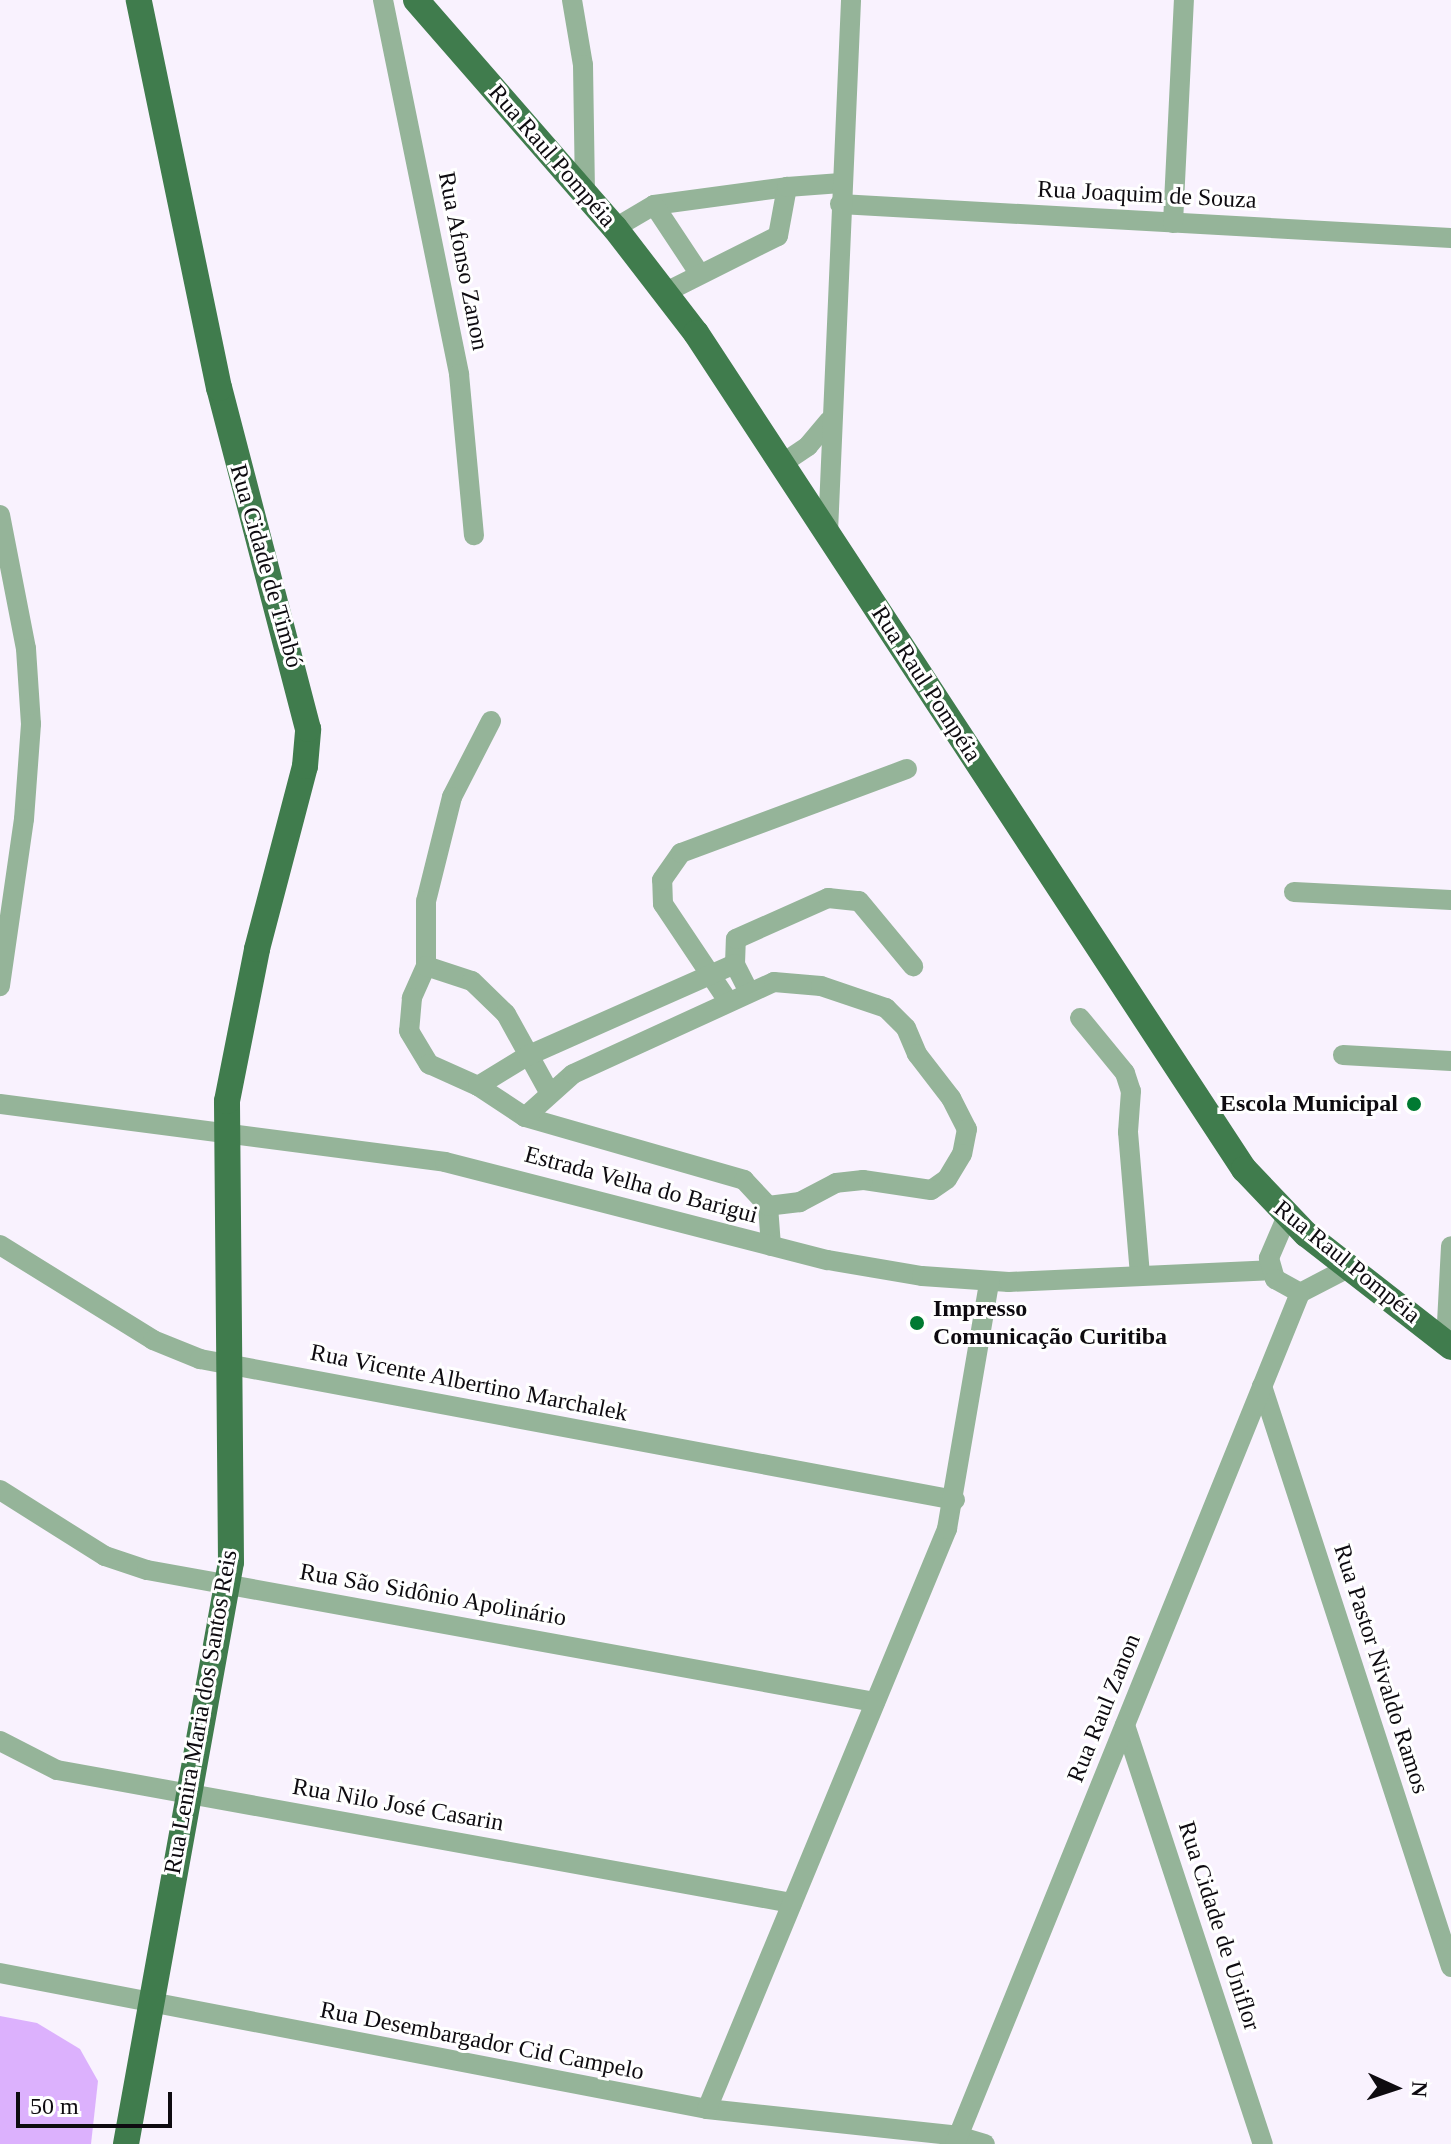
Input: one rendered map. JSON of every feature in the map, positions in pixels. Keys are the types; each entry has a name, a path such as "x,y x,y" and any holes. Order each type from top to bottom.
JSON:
{"main road":[{"name":"Rua Cidade de Timbó","path":"139,0 227,423 308,729 305,766 237,1041 224,1132"},
{"name":"Rua Raul Pompéia","path":"416,0 615,228 666,292 783,463 1190,1094 1244,1169 1287,1216 1348,1268 1448,1344"},
{"name":"Rua Lenira Maria dos Santos Reis","path":"126,2144 232,1546 224,1132"}],"street":[{"name":"Rua Afonso Zanon","path":"383,0 459,374 474,535"},
{"path":"572,0 583,65 585,194"},
{"path":"828,532 829,421 851,0"},
{"path":"1173,223 1184,0"},
{"path":"666,292 778,236 787,187"},
{"name":"Rua Joaquim de Souza","path":"654,205 787,187 1173,223 1451,238"},
{"path":"615,228 654,205 699,273"},
{"path":"783,463 808,446 829,421"},
{"path":"0,515 26,649 31,724 19,859 0,986"},
{"path":"491,721 452,797 426,901 426,966 412,998 409,1031 429,1064 478,1086 525,1117 723,1171 744,1180 768,1206 771,1246"},
{"path":"728,1001 663,904 662,880 681,853 907,769"},
{"path":"1294,892 1451,900"},
{"path":"749,992 735,964 732,947 742,932 828,898 859,901 913,966"},
{"path":"478,1086 527,1056 735,964"},
{"path":"426,966 472,981 506,1014 549,1092"},
{"path":"525,1117 549,1092 573,1074 774,982 821,986 886,1008 906,1028 967,1129 955,1167 931,1190 863,1180 836,1183 800,1202 768,1206"},
{"path":"1080,1018 1125,1073 1131,1091 1130,1182 1140,1276"},
{"path":"1343,1055 1451,1061"},
{"name":"Estrada Velha do Barigui","path":"0,1104 445,1162 771,1246 881,1270 989,1282 1270,1270"},
{"path":"1287,1216 1272,1244 1270,1270 1275,1279 1300,1293 1348,1268"},
{"name":"Rua Vicente Albertino Marchalek","path":"0,1245 153,1340 229,1364 955,1500"},
{"path":"1448,1344 1451,1246"},
{"path":"707,2109 955,1500 989,1282"},
{"name":"Rua Raul Zanon","path":"957,2140 1300,1293"},
{"name":"Rua Pastor Nivaldo Ramos","path":"1262,1386 1451,1967"},
{"name":"Rua São Sidônio Apolinário","path":"0,1490 125,1564 875,1702"},
{"name":"Rua Cidade de Uniflor","path":"1125,1725 1263,2144"},
{"name":"Rua Nilo José Casarin","path":"0,1741 57,1770 792,1903"},
{"name":"Rua Desembargador Cid Campelo","path":"0,1973 149,2005 707,2109 985,2144"}],"shaded area":[{"path":"0,2016 37,2023 80,2049 98,2081 91,2144 0,2144"}],"place":[{"name":"Escola Municipal","path":"1414,1104"},
{"name":"Impresso Comunicação Curitiba","path":"917,1323"}]}
